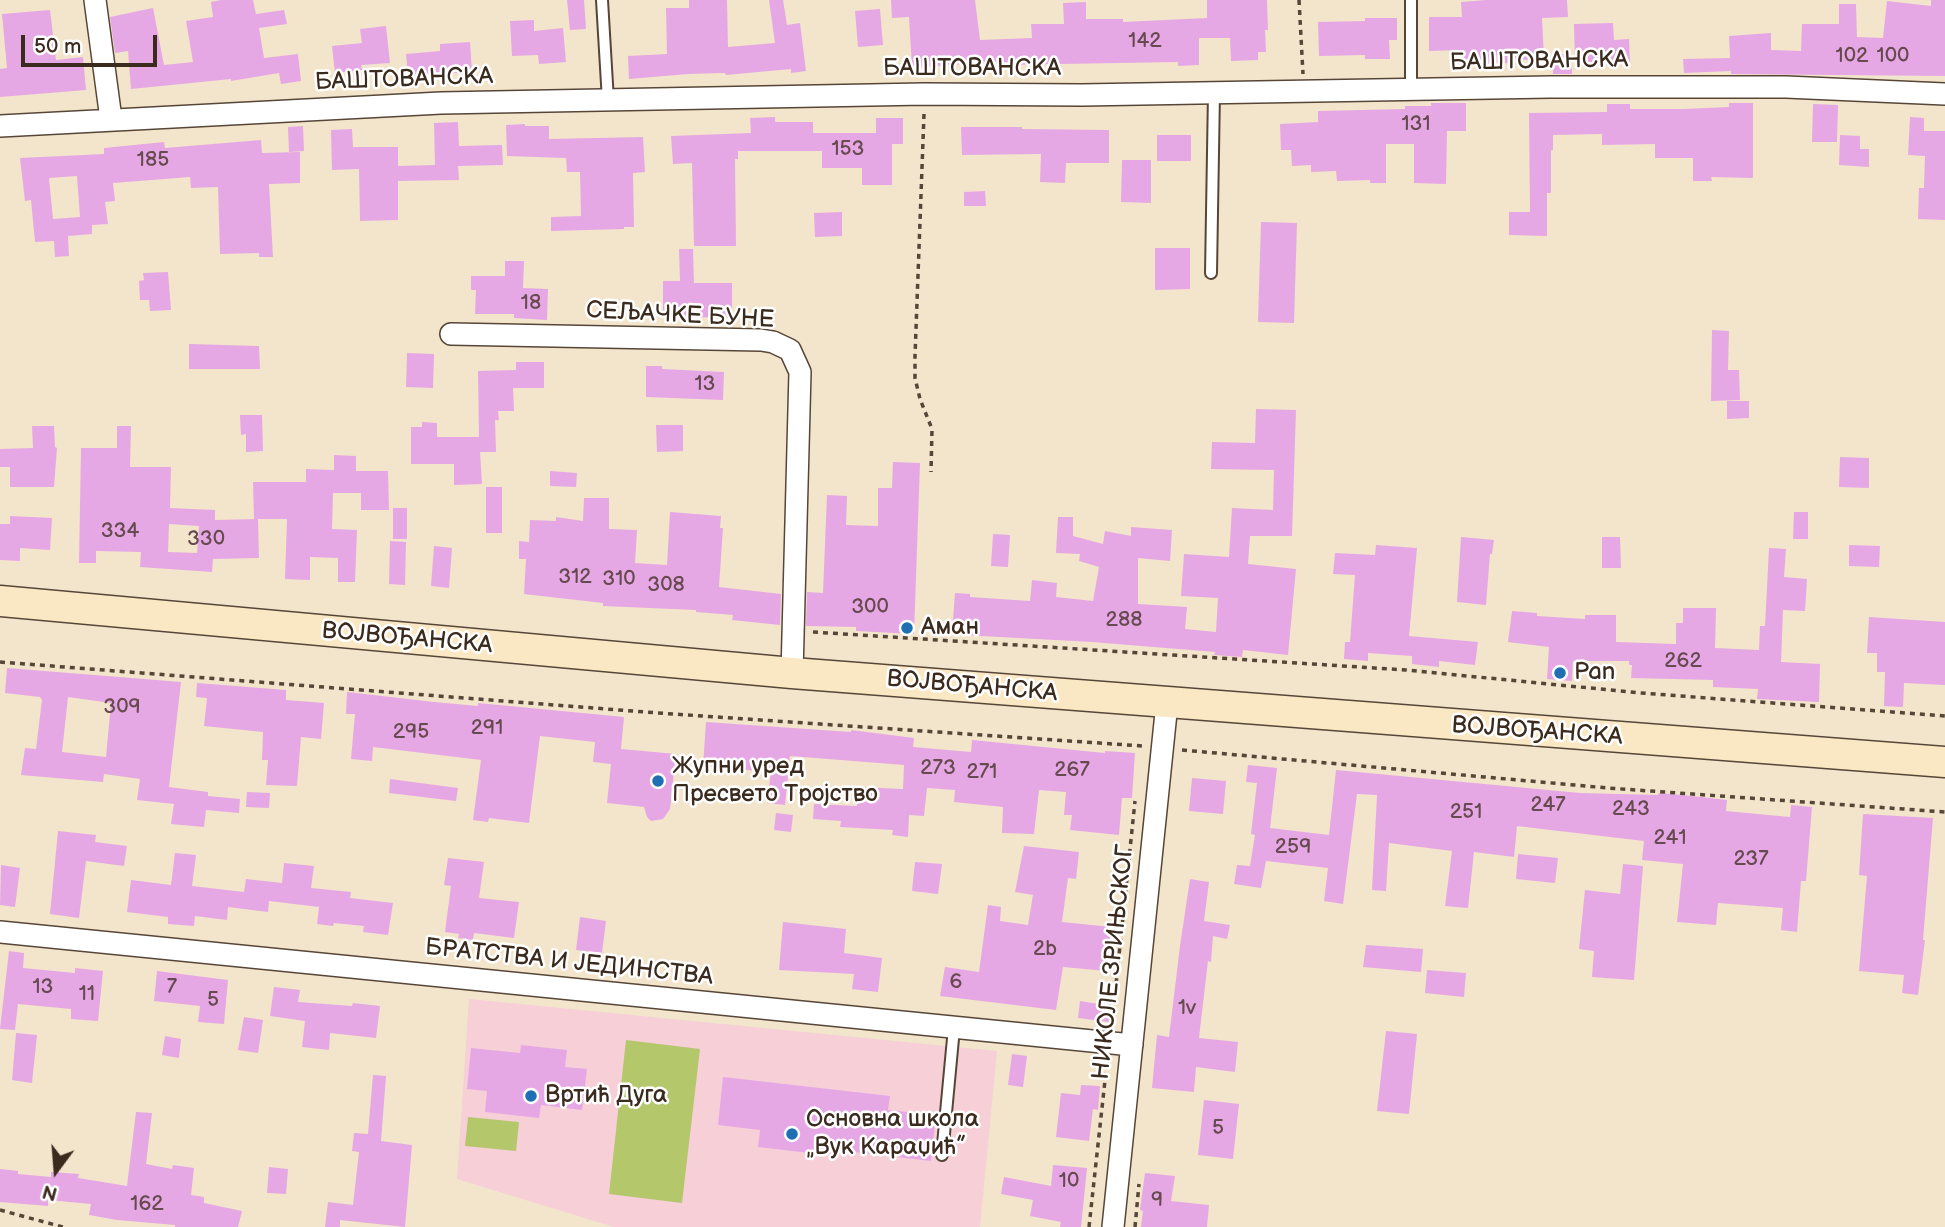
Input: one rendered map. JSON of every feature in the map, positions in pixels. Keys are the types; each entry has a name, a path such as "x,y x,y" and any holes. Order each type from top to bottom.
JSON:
{"main road":[{"name":"ВОЈВОЂАНСКА","path":"0,601 792,673 1945,762"}],"street":[{"path":"95,0 111,119"},
{"name":"БАШТОВАНСКА","path":"0,126 441,103 924,94 1786,87 1945,94"},
{"name":"СЕЉАЧКЕ БУНЕ","path":"451,334 761,340 790,350 800,372 792,673"},
{"name":"НИКОЛЕ ЗРИЊСКОГ","path":"1113,1227 1167,703"},
{"name":"БРАТСТВА И ЈЕДИНСТВА","path":"0,932 1132,1045"}],"lane":[{"path":"602,0 608,101"},
{"path":"1411,0 1411,90"},
{"path":"1211,273 1214,92"},
{"path":"943,1155 954,1028"}],"path":[{"path":"1300,0 1304,90"},
{"path":"924,94 915,378 932,429 931,472"},
{"path":"794,631 1406,670 1641,693 1945,716"},
{"path":"0,662 658,713 1162,748 1608,789 1945,812"},
{"path":"1088,1227 1136,797"},
{"path":"0,1210 63,1227"}],"shaded area":[{"name":"Основна школа „Вук Караџић”","path":"469,999 997,1051 980,1227 614,1227 457,1179"}],"green space":[{"path":"626,1040 700,1049 682,1203 609,1194"},
{"path":"468,1117 519,1122 516,1151 465,1146"}],"building":[{"path":"253,0 256,14 284,10 287,24 259,28 264,58 298,54 301,81 281,84 279,73 231,81 131,89 128,51 115,53 110,17 153,8 164,65 193,62 186,21 213,17 211,2"},
{"path":"567,0 584,0 586,29 570,30"},
{"path":"689,0 727,0 728,47 775,43 769,0 783,0 787,25 800,23 806,71 791,73 791,69 629,79 628,56 667,54 666,8 689,8"},
{"path":"891,0 975,0 980,40 1032,38 1031,24 1064,24 1063,3 1086,2 1086,19 1123,19 1123,22 1207,18 1207,0 1267,0 1266,52 1258,52 1258,60 1231,61 1230,38 1199,38 1199,65 1178,66 1178,62 1001,65 1001,61 912,68 909,17 892,18"},
{"path":"1567,0 1568,17 1542,18 1544,59 1514,60 1514,63 1462,64 1462,50 1429,51 1429,17 1462,17 1461,2"},
{"path":"1931,0 1945,0 1945,76 1731,74 1731,71 1684,73 1683,59 1730,58 1729,36 1771,33 1771,50 1801,51 1802,24 1839,24 1839,4 1856,4 1857,37 1883,38 1887,1 1931,6"},
{"path":"880,9 883,45 858,47 855,11"},
{"path":"50,10 56,60 83,57 86,90 0,97 0,69 7,68 2,14"},
{"path":"1365,18 1397,18 1397,40 1389,40 1390,59 1365,59 1365,55 1319,56 1318,22 1365,21"},
{"path":"534,20 534,31 563,28 566,62 539,64 538,55 512,56 510,21"},
{"path":"1613,23 1614,40 1629,39 1630,64 1575,65 1574,24"},
{"path":"386,26 390,63 361,65 362,70 335,73 332,46 362,43 360,29"},
{"path":"470,42 472,72 408,75 406,54 440,51 440,44"},
{"path":"1553,54 1571,54 1572,74 1553,74"},
{"path":"1431,103 1466,103 1466,131 1447,131 1446,184 1414,183 1414,144 1386,144 1386,183 1370,183 1370,180 1337,181 1336,171 1311,172 1311,165 1292,166 1291,150 1281,150 1280,124 1318,122 1318,111 1405,109 1405,106 1431,106"},
{"path":"1729,103 1753,103 1753,178 1711,177 1712,181 1693,181 1693,158 1655,158 1655,144 1602,145 1602,134 1553,135 1551,193 1547,193 1547,236 1509,235 1509,212 1530,212 1529,113 1607,112 1607,104 1630,104 1630,109 1684,109 1729,107"},
{"path":"1813,104 1838,105 1837,142 1812,142"},
{"path":"775,117 775,122 813,122 813,133 876,133 876,118 903,118 903,144 892,144 892,185 862,185 862,168 822,168 822,151 738,151 738,159 735,159 736,246 694,246 692,163 673,164 671,136 751,133 750,118"},
{"path":"1910,117 1924,118 1924,131 1945,131 1945,220 1918,219 1919,188 1924,188 1925,156 1908,155"},
{"path":"458,122 459,146 502,145 503,165 458,166 459,180 398,181 398,220 360,221 359,169 332,170 331,130 352,129 353,147 398,147 398,166 435,165 434,123"},
{"path":"506,125 549,126 549,139 643,137 645,172 633,173 634,227 551,231 551,217 581,216 580,172 567,172 566,158 507,156"},
{"path":"303,126 304,151 289,152 288,127"},
{"path":"961,127 1109,130 1109,163 1066,163 1065,183 1040,182 1041,154 962,155"},
{"path":"1157,135 1191,135 1191,161 1157,161"},
{"path":"1840,135 1860,136 1860,149 1869,149 1869,167 1839,165"},
{"path":"261,140 262,153 300,152 300,183 269,184 273,257 259,257 259,253 220,254 218,187 191,188 190,177 113,183 115,201 105,202 108,224 92,225 92,234 68,236 69,256 55,257 54,241 35,242 31,200 25,201 20,158 104,154 104,148 164,142 165,148","holes":["77,176 80,217 53,219 49,178"]},
{"path":"1122,160 1151,160 1151,203 1121,202"},
{"path":"985,191 986,206 964,206 964,192"},
{"path":"842,212 842,236 815,237 814,213"},
{"path":"1261,222 1297,223 1294,323 1258,322"},
{"path":"1155,248 1190,248 1190,289 1155,290"},
{"path":"679,249 693,249 694,283 732,283 732,318 663,316 663,281 680,281"},
{"path":"505,261 524,261 523,288 548,289 547,320 514,318 514,314 475,314 476,290 471,290 471,276 505,276"},
{"path":"168,272 171,310 150,311 149,300 140,300 139,281 144,280 143,273"},
{"path":"1712,330 1729,331 1728,370 1739,370 1740,400 1711,401"},
{"path":"189,344 259,346 260,369 189,369"},
{"path":"407,353 434,354 433,388 406,387"},
{"path":"516,362 544,362 544,388 513,388 514,411 498,411 499,420 495,420 496,452 480,452 482,484 454,485 454,464 411,464 411,427 422,427 422,422 437,423 437,437 479,437 478,371 516,370"},
{"path":"646,366 724,372 723,400 646,397"},
{"path":"1727,401 1749,401 1749,418 1727,419"},
{"path":"1256,409 1296,410 1292,536 1250,536 1248,564 1296,569 1288,655 1243,650 1242,657 1214,655 1215,652 1092,642 944,634 945,620 953,620 955,593 970,594 970,597 1030,601 1032,580 1057,583 1056,597 1093,601 1099,567 1079,561 1080,554 1056,553 1058,517 1073,517 1073,536 1103,544 1105,531 1131,536 1131,527 1172,530 1170,561 1138,558 1138,604 1187,607 1185,629 1216,632 1218,598 1181,596 1184,554 1229,557 1232,508 1273,510 1274,470 1211,469 1212,442 1255,443"},
{"path":"240,415 262,415 263,451 246,452 246,434 241,435"},
{"path":"656,425 683,425 683,451 657,452"},
{"path":"32,426 54,426 57,448 54,487 10,487 10,467 0,467 0,449 33,448"},
{"path":"117,426 131,426 130,467 171,467 170,508 215,510 215,520 258,519 259,558 213,559 212,572 140,567 141,552 96,551 96,563 79,563 81,448 117,448","holes":["169,524 199,526 197,553 168,552"]},
{"path":"334,455 356,456 356,471 388,471 389,510 361,510 361,493 333,493 332,529 357,530 355,582 338,582 338,558 310,557 310,580 285,579 287,519 254,519 253,482 306,482 306,469 334,470"},
{"path":"1840,457 1869,458 1869,488 1839,487"},
{"path":"893,462 920,463 914,634 856,631 856,627 806,626 807,592 823,593 827,495 847,496 846,525 878,526 878,488 892,488"},
{"path":"550,471 577,473 576,487 550,486"},
{"path":"486,487 502,487 502,533 486,533"},
{"path":"584,498 609,498 609,529 637,530 635,563 667,565 670,512 721,516 720,528 723,528 719,587 781,594 780,625 732,620 733,615 696,610 603,606 603,603 524,594 526,559 519,559 519,541 529,542 530,520 556,521 556,517 583,521"},
{"path":"393,508 407,508 407,539 393,539"},
{"path":"1794,512 1808,512 1808,539 1793,539"},
{"path":"10,516 52,518 50,550 20,548 20,561 0,560 0,524 10,524"},
{"path":"993,534 1010,535 1008,567 991,566"},
{"path":"1461,537 1494,540 1490,554 1486,605 1457,602"},
{"path":"1602,537 1620,537 1621,568 1602,568"},
{"path":"390,541 406,542 405,585 389,584"},
{"path":"1376,545 1417,548 1409,636 1478,642 1475,665 1439,661 1439,667 1412,664 1412,656 1368,653 1368,661 1344,659 1345,642 1350,642 1355,575 1333,574 1335,553 1375,555"},
{"path":"1849,545 1880,546 1879,567 1849,566"},
{"path":"434,546 452,548 449,588 431,586"},
{"path":"1769,548 1786,549 1784,577 1807,579 1805,611 1783,610 1781,662 1820,664 1819,702 1757,699 1758,689 1713,687 1713,680 1631,678 1632,665 1629,665 1629,661 1573,661 1572,681 1547,679 1549,647 1508,642 1512,611 1537,613 1537,616 1585,619 1585,615 1616,615 1616,642 1676,644 1676,623 1683,623 1683,608 1716,608 1715,648 1759,650 1760,626 1765,626"},
{"path":"1869,617 1945,622 1945,685 1904,683 1903,707 1884,706 1885,672 1877,672 1877,653 1867,653"},
{"path":"7,668 181,682 169,787 208,792 208,796 240,799 239,813 206,810 204,827 171,824 174,804 137,800 140,779 104,774 103,782 21,775 25,748 36,749 42,700 40,697 5,693","holes":["68,697 111,703 106,757 62,752"]},
{"path":"197,683 286,690 286,700 324,703 321,739 301,737 297,786 266,785 268,760 262,760 263,732 204,726 207,698 196,697"},
{"path":"347,692 478,706 478,703 624,717 621,749 676,754 670,809 663,819 651,821 644,807 607,803 611,764 593,762 595,742 540,736 529,823 489,818 488,822 473,820 481,760 373,747 372,761 351,759 355,714 346,714"},
{"path":"706,722 851,730 914,738 913,747 971,752 972,740 1105,753 1135,753 1132,798 1122,798 1119,835 1070,830 1072,815 1064,815 1066,792 1039,790 1034,834 1002,833 1003,807 954,802 955,790 927,788 924,816 909,815 908,837 892,835 893,830 840,827 841,821 813,819 814,804 857,806 858,787 903,789 904,765 790,756 785,805 767,803 771,772 703,766"},
{"path":"1248,765 1277,768 1270,828 1329,835 1336,770 1580,793 1659,793 1692,796 1727,800 1726,811 1790,817 1791,805 1812,807 1806,881 1801,881 1797,932 1781,930 1783,908 1718,903 1716,925 1677,922 1683,864 1642,860 1644,841 1517,826 1514,857 1474,852 1468,908 1445,906 1452,851 1389,843 1386,891 1372,890 1377,795 1357,794 1343,904 1324,901 1328,868 1266,861 1261,888 1234,884 1237,865 1250,866 1255,835 1251,834 1257,783 1246,782"},
{"path":"1192,778 1226,781 1223,814 1189,811"},
{"path":"390,779 458,788 456,801 389,793"},
{"path":"247,792 270,793 269,808 246,807"},
{"path":"776,813 793,815 791,832 774,830"},
{"path":"1863,814 1933,818 1925,940 1918,995 1902,993 1904,975 1859,971 1867,876 1859,875"},
{"path":"58,831 96,835 95,842 127,846 124,866 86,861 79,918 50,914"},
{"path":"1024,846 1079,852 1076,879 1068,878 1062,922 1111,927 1107,971 1063,967 1056,1010 940,996 945,967 979,972 988,905 1001,907 1000,921 1028,925 1033,895 1015,892"},
{"path":"175,853 196,855 192,886 244,892 246,879 282,883 284,863 314,866 311,888 351,892 350,898 393,903 388,935 363,932 364,926 317,924 319,907 269,901 268,912 228,907 227,920 195,916 194,926 168,924 168,917 127,912 131,880 171,885"},
{"path":"1518,854 1558,858 1555,883 1516,879"},
{"path":"448,858 484,862 479,898 519,902 514,938 474,933 473,940 458,938 459,934 445,932 451,886 444,885"},
{"path":"915,862 942,864 938,894 912,891"},
{"path":"1623,864 1643,866 1634,980 1592,977 1594,951 1579,949 1585,890 1620,894"},
{"path":"1,865 20,868 15,907 0,905"},
{"path":"1190,879 1209,882 1204,921 1230,925 1227,939 1213,936 1199,1038 1238,1042 1235,1072 1196,1067 1194,1092 1152,1088 1157,1035 1169,1037"},
{"path":"580,917 606,921 602,953 576,950"},
{"path":"783,922 846,929 844,953 882,958 878,992 852,989 854,974 779,970"},
{"path":"1366,945 1423,949 1421,972 1363,967"},
{"path":"9,951 24,953 23,968 75,973 75,968 103,971 98,1021 71,1019 71,1009 18,1004 15,1030 0,1029"},
{"path":"1427,970 1466,973 1464,997 1425,993"},
{"path":"157,971 228,980 224,1024 198,1022 200,1006 154,1001"},
{"path":"274,987 300,990 298,1002 380,1006 376,1038 330,1033 329,1050 302,1047 305,1021 270,1016"},
{"path":"1099,995 1112,997 1109,1022 1078,1018 1080,1001 1098,1004"},
{"path":"244,1017 263,1020 258,1053 238,1050"},
{"path":"1386,1031 1417,1034 1409,1114 1377,1111"},
{"path":"16,1033 37,1035 32,1083 12,1080"},
{"path":"165,1036 181,1039 179,1058 162,1055"},
{"path":"521,1045 567,1050 565,1067 587,1069 582,1110 541,1105 539,1118 485,1112 487,1091 467,1089 471,1048 520,1053"},
{"path":"1012,1054 1027,1056 1023,1087 1008,1085"},
{"path":"373,1075 386,1076 381,1141 412,1145 405,1227 340,1220 340,1227 325,1227 328,1202 353,1205 359,1152 352,1151 354,1133 368,1134"},
{"path":"723,1077 890,1096 888,1110 936,1115 931,1161 828,1149 827,1155 758,1147 760,1130 718,1125"},
{"path":"1081,1085 1100,1086 1098,1110 1093,1109 1089,1141 1056,1137 1061,1093 1080,1095"},
{"path":"1204,1100 1239,1104 1233,1159 1198,1155"},
{"path":"136,1112 152,1113 146,1164 172,1169 173,1165 194,1168 191,1195 204,1197 204,1203 242,1211 238,1227 175,1227 117,1220 89,1215 91,1204 48,1200 48,1206 0,1202 0,1169 18,1171 18,1174 51,1177 51,1172 79,1174 78,1178 127,1186"},
{"path":"1053,1165 1087,1168 1081,1227 1060,1227 1061,1222 1030,1216 1033,1200 1001,1194 1004,1177 1051,1186"},
{"path":"269,1167 288,1169 286,1194 267,1193"},
{"path":"1145,1173 1175,1176 1171,1201 1209,1205 1207,1227 1141,1227 1143,1211 1140,1210"}],"place":[{"name":"Аман","path":"907,628"},
{"name":"Pan","path":"1560,673"},
{"name":"Жупни уред Пресвето Тројство","path":"658,781"},
{"name":"Вртић Дуга","path":"531,1096"},
{"name":"Основна школа „Вук Караџић”","path":"792,1134"}]}
